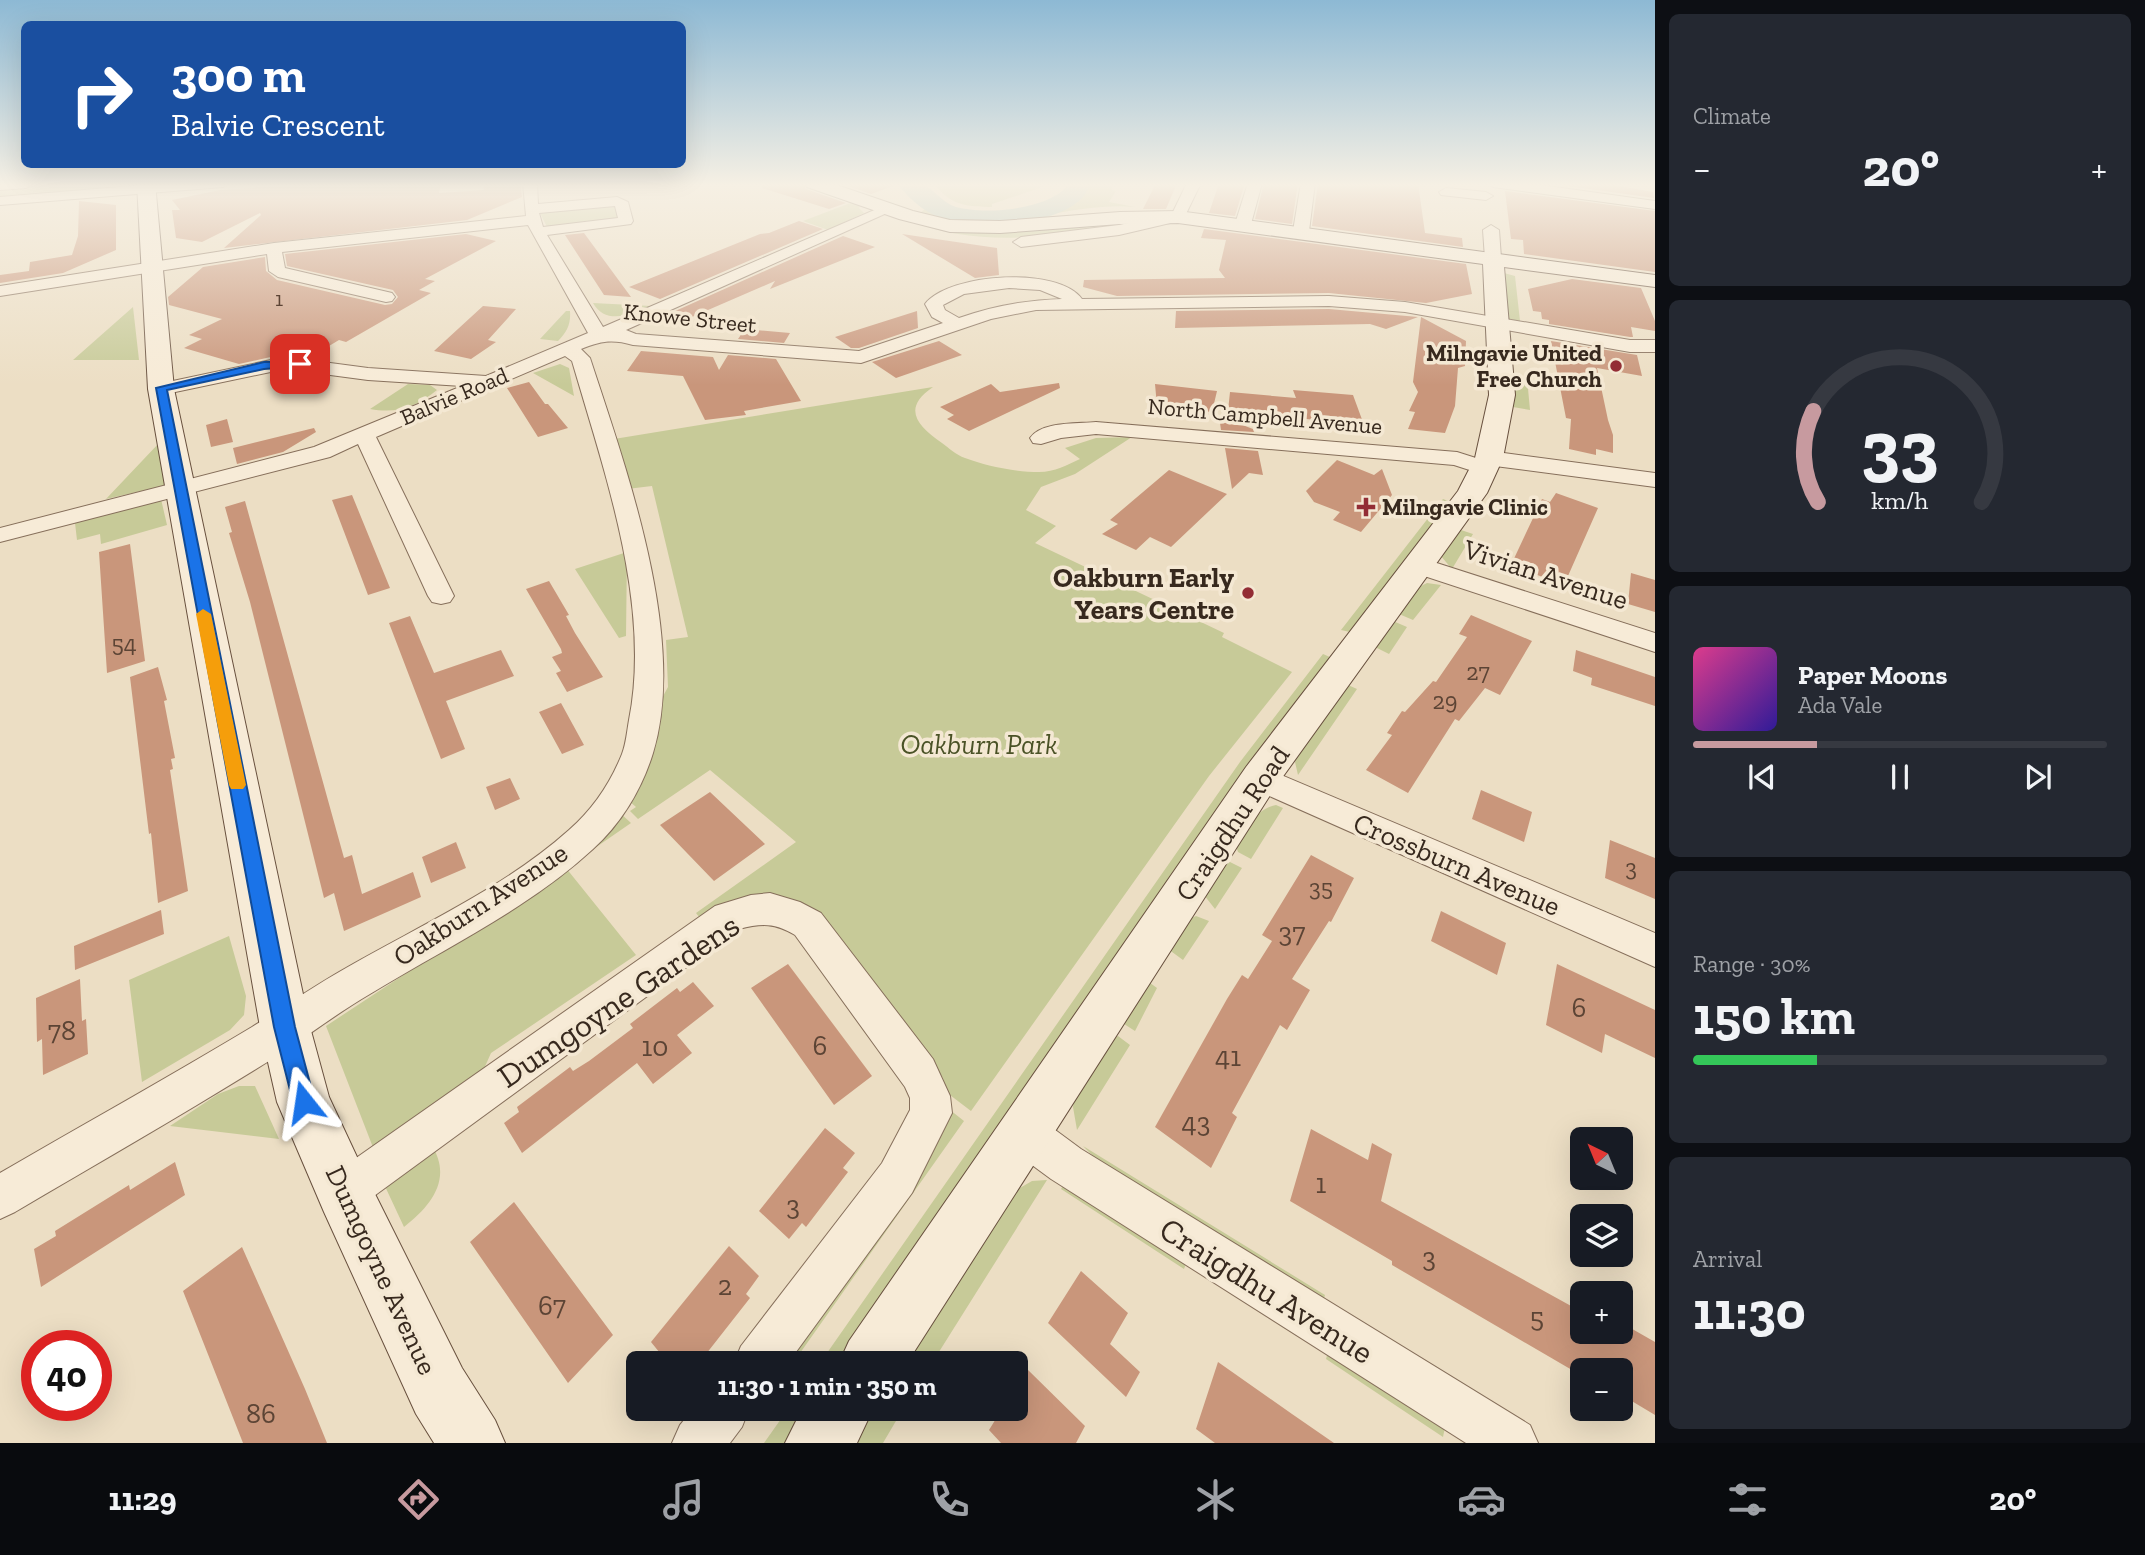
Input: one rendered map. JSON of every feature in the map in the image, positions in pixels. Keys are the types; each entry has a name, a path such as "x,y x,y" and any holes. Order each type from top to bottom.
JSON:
{"street":[{"name":"Dumgoyne Avenue","path":"150,250 162,388 285,1027 304,1102 439,1391 472,1443"},
{"path":"0,291 259,250"},
{"path":"274,250 277,271 284,274 386,297"},
{"path":"551,250 599,335"},
{"name":"Balvie Road","path":"0,535 323,452 794,250"},
{"path":"1439,250 1655,281"},
{"path":"1492,250 1493,258"},
{"name":"Craigdhu Road","path":"879,1351 1260,778 1472,493 1487,463 1503,395 1493,258"},
{"path":"957,324 939,313 934,304 955,291 1007,283 1034,284 1063,293 1076,304"},
{"name":"Knowe Street","path":"599,335 621,334 633,339 777,352 860,356 1017,307 1076,304 1365,302 1652,349"},
{"name":"Oakburn Avenue","path":"0,1197 513,891 584,837 615,803 634,766 641,745 647,701 644,585 636,547 581,358 567,349"},
{"path":"162,388 285,363 381,375 492,381"},
{"name":"North Campbell Avenue","path":"1041,438 1057,432 1096,428 1520,464 1655,480"},
{"path":"364,433 441,596"},
{"name":"Vivian Avenue","path":"1418,565 1655,643"},
{"name":"Crossburn Avenue","path":"1260,778 1655,950"},
{"name":"Dumgoyne Gardens","path":"344,1192 728,917 754,908 785,909 808,924 919,1073 930,1096 931,1113 897,1178 767,1351"},
{"name":"Craigdhu Avenue","path":"1024,1133 1066,1164 1512,1443"},
{"path":"698,1443 715,1421"},
{"path":"818,1443 833,1421"}],"green space":[{"path":"1504,273 1515,276 1520,321 1508,319"},
{"path":"593,303 651,306 628,315 612,316 598,310"},
{"path":"133,307 139,360 73,360"},
{"path":"566,311 570,311 570,320 561,338 558,341 540,339"},
{"path":"560,364 569,368 574,396 533,373"},
{"path":"1513,377 1527,378 1530,410 1513,407"},
{"path":"408,384 430,385 437,390 406,408 389,411 370,409"},
{"name":"Oakburn Park","path":"933,387 923,395 915,409 916,416 925,430 959,455 992,466 1030,472 1050,471 1080,459 1065,448 1096,438 1132,437 1075,474 1041,487 1026,510 1056,526 1035,543 1224,633 1222,637 1292,672 1209,776 971,1111 946,1092 943,1078 817,921 703,922 696,913 796,842 710,770 638,819 630,811 636,807 628,800 661,700 668,687 666,640 688,637 652,486 627,489 614,439"},
{"path":"160,442 168,485 106,499"},
{"path":"161,499 167,525 101,544 100,534 77,540 75,523"},
{"path":"1443,499 1453,503 1350,632 1341,630"},
{"path":"1461,530 1473,534 1452,569 1440,555"},
{"path":"627,552 626,636 619,638 575,569"},
{"path":"1427,583 1441,585 1413,620 1399,614 1419,587"},
{"path":"1393,621 1407,627 1389,654 1375,647"},
{"path":"1323,654 1332,658 850,1351 828,1351 1240,762"},
{"path":"1348,685 1357,689 1298,775 1295,762 1300,748"},
{"path":"1276,805 1283,808 1251,859 1238,852 1236,846 1252,821 1262,811"},
{"path":"619,812 631,823 566,868"},
{"path":"1230,862 1242,868 1215,909 1204,895 1224,863"},
{"path":"566,868 636,955 491,1053 479,1080 374,1150 326,1026"},
{"path":"1196,916 1209,921 1183,960 1168,949 1187,920"},
{"path":"229,936 246,996 244,1015 230,1030 142,1082 129,980"},
{"path":"1146,980 1157,988 1135,1031 1121,1022"},
{"path":"1118,1036 1130,1045 1077,1130 1073,1107 1075,1094 1111,1038"},
{"path":"239,1086 255,1086 279,1139 170,1126 218,1094"},
{"path":"945,1106 964,1121 801,1351 786,1351 883,1217"},
{"path":"431,1144 437,1156 440,1179 431,1200 404,1227 383,1182"},
{"path":"1083,1146 1325,1295 1323,1302 1097,1160"},
{"path":"1047,1180 940,1351 910,1351 1011,1193 1032,1181"},
{"path":"1064,1184 1187,1261 1184,1269 1061,1189"},
{"path":"1328,1352 1445,1427 1443,1437 1326,1359"},
{"path":"780,1421 803,1421 787,1443 764,1443"},
{"path":"864,1421 896,1421 883,1443 850,1443"}],"building":[{"path":"73,250 115,250 63,273 0,283 0,275 29,271 30,262 72,255"},
{"path":"318,250 479,250 425,279 435,281 419,290 431,293 346,342 339,340 309,358 284,354 239,364 184,348 202,339 189,335 222,319 169,305 168,297 203,267 265,257 266,271 277,280 385,305 392,304 398,297 393,290 287,266 285,254"},
{"path":"575,250 597,250 631,297 604,295"},
{"path":"720,250 773,250 660,299 629,287"},
{"path":"811,250 867,250 770,289 775,281 678,323 673,312"},
{"path":"929,250 997,250 999,275 975,278"},
{"path":"1224,250 1364,250 1466,264 1472,294 1426,303 1329,293 1117,296 1083,287 1084,280 1225,278 1219,270"},
{"path":"1524,250 1655,250 1655,272 1524,254"},
{"path":"1572,279 1641,288 1655,321 1655,331 1631,327 1633,337 1630,337 1549,324 1549,320 1542,319 1541,312 1533,311 1528,289"},
{"path":"483,306 516,309 488,340 496,342 471,359 434,351"},
{"path":"1329,309 1418,317 1386,329 1370,324 1175,328 1176,311"},
{"path":"917,311 918,328 859,348 851,348 835,337"},
{"path":"1421,317 1466,341 1465,366 1458,368 1455,406 1445,433 1408,429 1415,412 1409,411 1418,392 1413,382"},
{"path":"745,329 790,333 784,343 738,339"},
{"path":"939,341 962,355 896,378 872,362"},
{"path":"1551,341 1637,355 1642,376 1597,368 1613,435 1613,453 1596,449 1596,455 1569,449 1571,419 1566,418"},
{"path":"641,351 713,357 719,370 728,355 776,359 801,401 744,411 746,415 705,420 683,376 627,371"},
{"path":"529,382 568,428 538,437 507,388"},
{"path":"1059,383 1060,388 969,431 947,419 954,415 940,407 991,384 1000,392"},
{"path":"1155,384 1217,391 1212,412 1157,406"},
{"path":"1293,390 1353,395 1364,425 1228,411 1230,392 1296,398"},
{"path":"1219,416 1253,429 1254,432 1221,430"},
{"path":"227,419 233,442 211,447 206,425"},
{"path":"314,428 316,432 283,452 237,464 233,448"},
{"path":"1225,448 1258,451 1263,475 1249,473 1232,489"},
{"path":"1337,460 1374,475 1382,469 1392,495 1361,532 1333,520 1340,512 1314,502 1306,491"},
{"path":"1169,470 1227,494 1171,547 1150,537 1136,550 1102,534 1118,524 1110,520"},
{"path":"1556,493 1598,508 1564,585 1511,565 1542,499 1550,502"},
{"path":"352,495 390,588 368,595 332,500"},
{"path":"245,501 344,858 352,855 362,894 413,872 421,897 344,931 334,893 324,898 250,602 229,533 232,532 225,507"},
{"path":"130,544 145,661 107,673 99,552"},
{"path":"1631,573 1655,580 1655,612 1628,604"},
{"path":"549,581 569,615 566,616 575,633 603,677 567,692 556,673 561,671 552,657 562,653 561,649 526,589"},
{"path":"1471,615 1532,641 1500,695 1485,688 1459,721 1455,719 1408,793 1366,770 1392,735 1387,733 1402,711 1405,712 1433,681 1436,682 1467,637 1459,634"},
{"path":"410,616 434,673 501,650 514,676 446,701 465,749 441,759 389,623"},
{"path":"1576,650 1655,677 1655,706 1591,685 1592,678 1573,671"},
{"path":"158,667 167,700 164,701 175,758 171,759 173,769 170,770 188,891 158,903 130,677"},
{"path":"561,703 584,745 562,754 539,712"},
{"path":"510,778 520,799 495,810 486,787"},
{"path":"1481,790 1532,812 1524,842 1472,819"},
{"path":"710,792 765,844 714,881 660,825"},
{"path":"1610,840 1655,858 1655,899 1605,878"},
{"path":"456,842 466,868 431,883 422,857"},
{"path":"1311,855 1354,878 1331,922 1329,921 1292,979 1310,990 1287,1030 1280,1025 1232,1113 1237,1117 1211,1168 1155,1127 1242,975 1248,979 1272,941 1262,935"},
{"path":"161,910 164,934 75,970 74,946"},
{"path":"1441,911 1506,943 1497,975 1431,941"},
{"path":"788,964 872,1076 834,1105 751,988"},
{"path":"1557,964 1655,1010 1655,1058 1605,1034 1602,1053 1546,1025"},
{"path":"80,979 82,1021 86,1019 88,1054 43,1075 42,1039 37,1042 36,998"},
{"path":"693,982 714,1006 677,1035 692,1053 653,1084 637,1063 522,1153 504,1123 519,1112 517,1107 570,1067 573,1071 589,1061 633,1028 630,1024 677,988 680,992"},
{"path":"825,1128 855,1153 843,1168 848,1172 806,1227 802,1223 789,1239 759,1211"},
{"path":"1311,1129 1368,1160 1372,1143 1392,1154 1381,1201 1570,1305 1570,1344 1633,1344 1633,1329 1655,1342 1655,1415 1633,1402 1633,1358 1570,1358 1570,1369 1392,1265 1392,1261 1290,1201"},
{"path":"175,1162 185,1195 41,1287 34,1249 56,1236 55,1231 129,1185 130,1190"},
{"path":"514,1202 613,1335 568,1383 470,1242"},
{"path":"729,1246 759,1276 746,1294 750,1298 708,1351 658,1351 651,1342"},
{"path":"242,1247 327,1443 243,1443 183,1291"},
{"path":"1081,1271 1128,1313 1110,1344 1140,1372 1126,1397 1048,1323"},
{"path":"1218,1362 1334,1443 1215,1443 1196,1429"},
{"path":"1028,1370 1085,1426 1076,1443 1001,1443 989,1430 995,1421 1028,1421"}],"slow traffic":[{"path":"203,614 237,785"}],"place":[{"name":"Milngavie United Free Church","path":"1616,366"},
{"name":"Milngavie Clinic","path":"1366,507"},
{"name":"Oakburn Early Years Centre","path":"1248,593"}],"route":[{"path":"300,364 264,366 162,388 285,1027 304,1102"}]}
